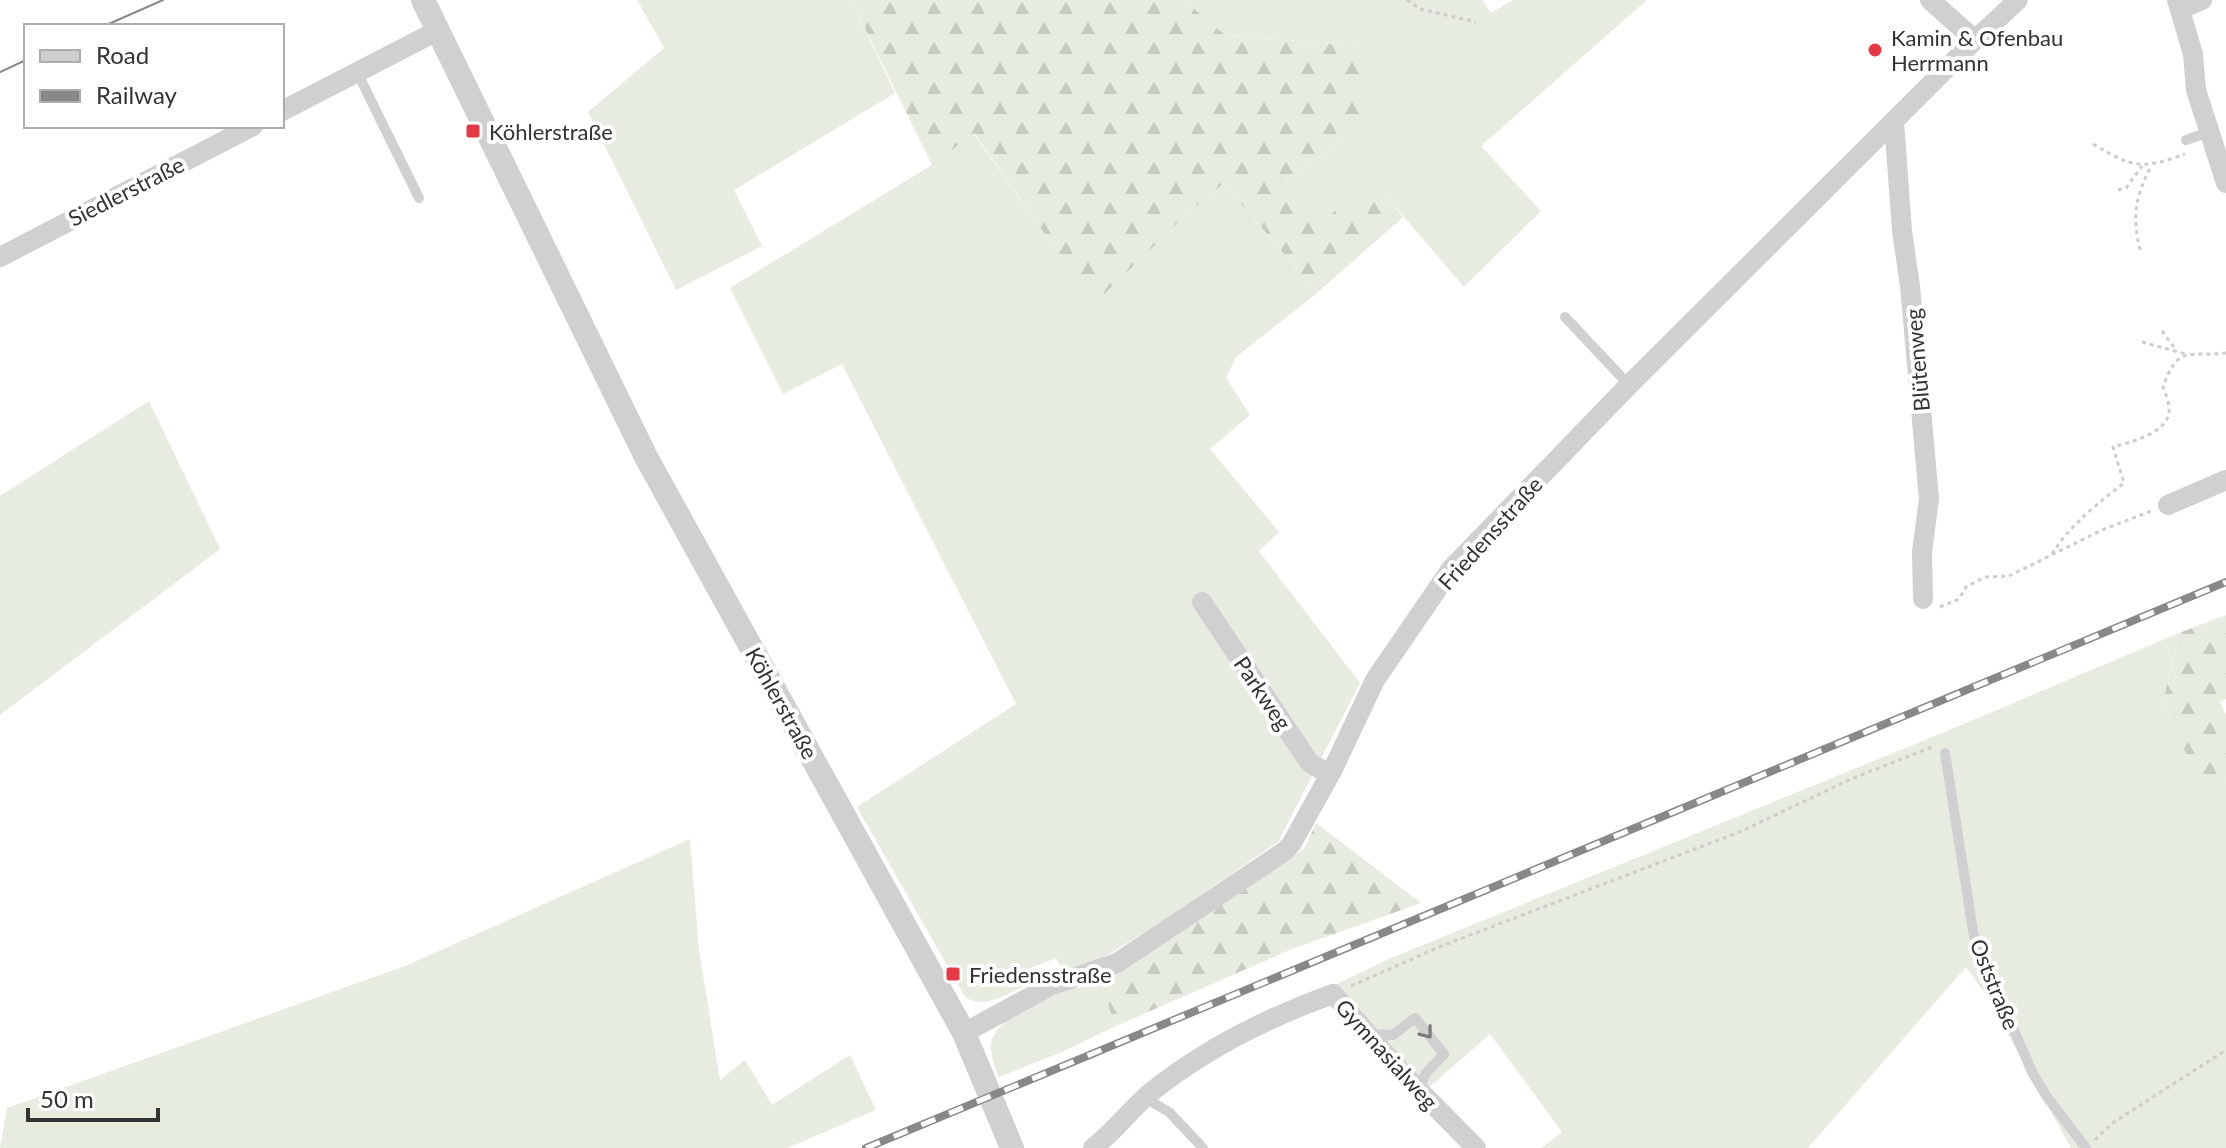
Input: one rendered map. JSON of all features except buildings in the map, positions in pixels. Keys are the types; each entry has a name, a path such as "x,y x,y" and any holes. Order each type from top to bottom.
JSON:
{"street":[{"name":"Köhlerstraße","path":"423,0 646,457 964,1033 1005,1146"},
{"path":"1930,0 1975,40"},
{"name":"Friedensstraße","path":"964,1033 1050,986 1117,963 1285,851 1332,771 1375,680 1451,569 1629,385 2018,0"},
{"path":"2202,0 2179,4 2193,54 2196,90 2226,183"},
{"path":"284,110 437,31"},
{"name":"Blütenweg","path":"1894,121 1929,499 1922,552 1923,599"},
{"name":"Siedlerstraße","path":"0,257 249,128"},
{"path":"2168,505 2226,480"},
{"name":"Parkweg","path":"1202,602 1309,762 1320,769 1332,771"},
{"name":"Gymnasialweg","path":"1093,1148 1145,1098 1191,1063 1235,1035 1284,1011 1333,994 1419,1091 1476,1148"}],"lane":[{"path":"357,72 419,198"},
{"path":"2186,140 2212,141"},
{"path":"1565,317 1629,385"},
{"name":"Oststraße","path":"1945,753 1974,937 2032,1072 2086,1148"},
{"path":"1369,1034 1393,1035 1415,1018 1444,1054 1426,1073 1419,1091"},
{"path":"1145,1098 1169,1112 1203,1148"}],"path":[{"path":"1407,0 1420,9 1476,22"},
{"path":"2093,144 2120,160 2151,166 2197,150 2198,155 2212,141"},
{"path":"2118,190 2126,188 2142,166"},
{"path":"2140,250 2134,223 2137,198 2151,166"},
{"path":"2162,331 2177,352"},
{"path":"2142,342 2186,354 2226,353"},
{"path":"2052,554 2061,539 2087,513 2124,483 2113,447 2137,441 2157,429 2166,419 2170,410 2163,387 2176,360 2186,354"},
{"path":"1923,599 1932,611 1959,599 1966,587 1985,577 2009,576 2102,530 2168,505"},
{"path":"1333,994 1454,941 1742,831 1851,779 1933,746 1945,753"},
{"path":"2086,1148 2111,1124 2226,1050"}],"green space":[{"path":"637,0 851,0 895,93 734,190 762,246 676,290 588,112 664,48"},
{"path":"851,0 1184,0 1225,35 1360,46 1366,96 1364,123 1285,182 1319,223 1375,182 1403,217 1317,293 1224,183 1188,213 1094,304 974,133 932,165"},
{"path":"1184,0 1482,0 1491,13 1513,0 1647,0 1481,146 1541,211 1464,287 1375,183 1319,224 1285,182 1364,123 1360,46 1225,35"},
{"path":"973,133 1094,303 1224,183 1317,293 1236,357 1226,378 1250,415 1210,449 1279,532 1259,551 1360,683 1278,842 1157,925 1101,959 1063,971 1056,958 1020,972 1025,986 980,1002 965,997 857,807 1016,704 842,364 783,394 730,288 932,165"},
{"path":"149,401 220,549 0,715 0,496"},
{"path":"2226,615 2226,699 2220,702 2226,715 2226,780 2203,792 2163,702 2179,633"},
{"path":"2179,633 2163,702 2203,791 2226,780 2226,1148 2071,1148 1986,995 1966,967 1808,1148 1541,1148 1562,1132 1490,1034 1418,1097 1322,991 1391,958"},
{"path":"1316,823 1421,903 1292,949 1116,1026 1099,982 1136,963 1170,936 1304,849"},
{"path":"690,839 699,950 720,1080 745,1060 772,1105 850,1055 876,1110 787,1148 0,1148 7,1108 405,966"},
{"path":"1099,982 1116,1026 999,1077 992,1059 991,1045 998,1029 1009,1018 1038,1002"}],"tram line":[{"path":"109,24 163,0"},
{"path":"0,72 24,61"}],"railway":[{"path":"866,1148 2226,582"}],"place":[{"name":"Kamin & Ofenbau Herrmann","path":"1875,50"},
{"name":"Köhlerstraße","path":"473,131"},
{"name":"Friedensstraße","path":"953,974"}]}
